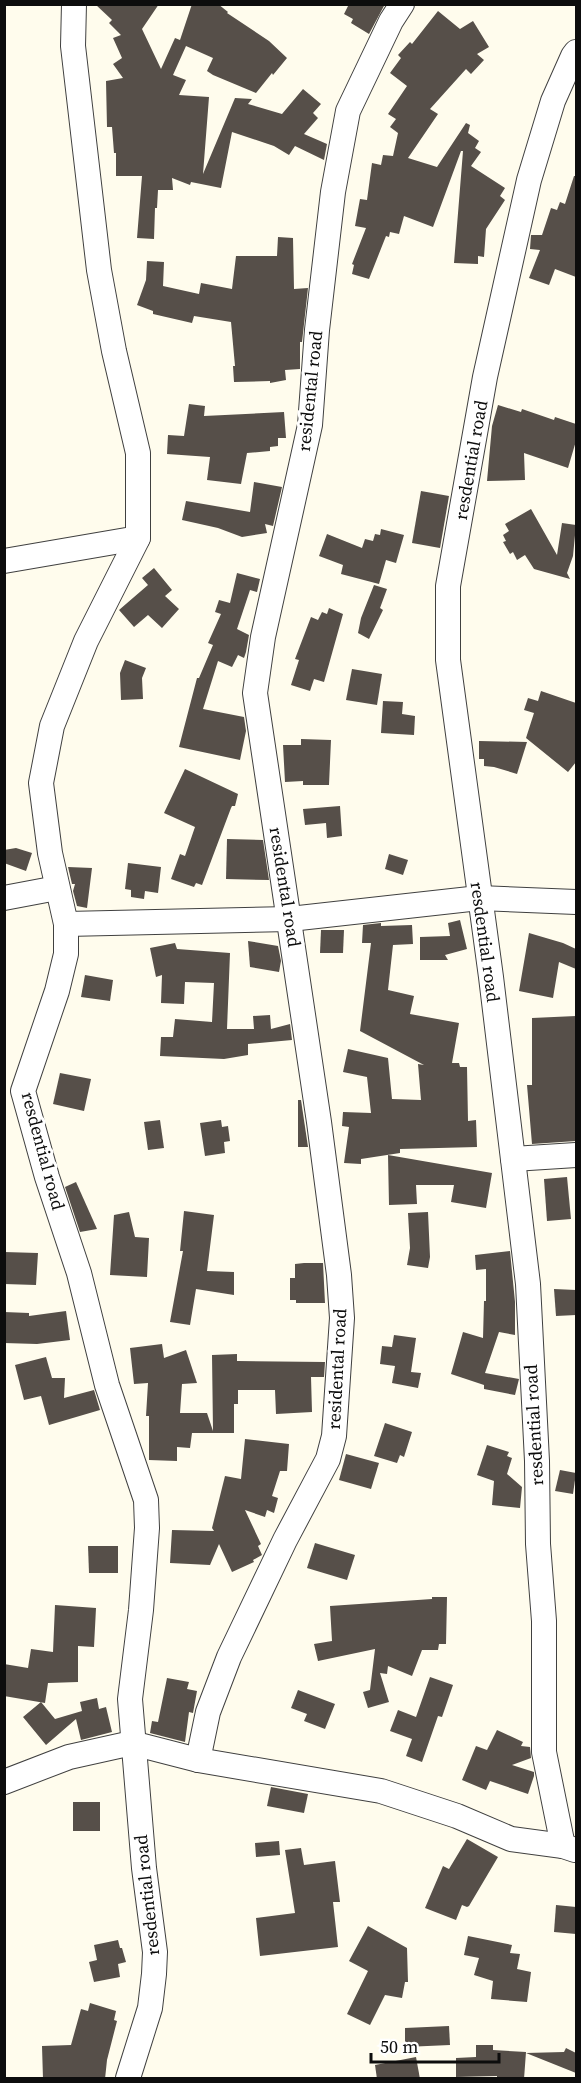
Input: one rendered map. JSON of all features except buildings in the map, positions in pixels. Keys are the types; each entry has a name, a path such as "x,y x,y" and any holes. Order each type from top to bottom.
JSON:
{"street":[{"path":"4,561 138,538 138,453 114,351 99,270 73,46 74,4"},
{"name":"residental road","path":"198,1760 207,1713 229,1657 261,1588 328,1459 334,1436 342,1318 339,1275 290,919 255,693 262,638 310,425 317,330 333,192 348,111 391,21 402,4"},
{"name":"resdential road","path":"4,1782 69,1757 132,1743 198,1760 381,1791 457,1816 511,1839 570,1849 544,1752 544,1621 538,1544 528,1284 491,977 448,660 448,586 485,376 529,180 553,101 576,52"},
{"name":"resdential road","path":"128,2079 150,2008 155,1952 144,1868 130,1700 141,1610 147,1528 146,1500 107,1385 79,1273 47,1177 14,1093 57,992 66,954 66,924 50,853 41,783 52,726 86,641 138,538"},
{"path":"4,898 57,888"},
{"path":"66,924 290,919 479,898 576,902"},
{"path":"513,1159 576,1155"}]}
